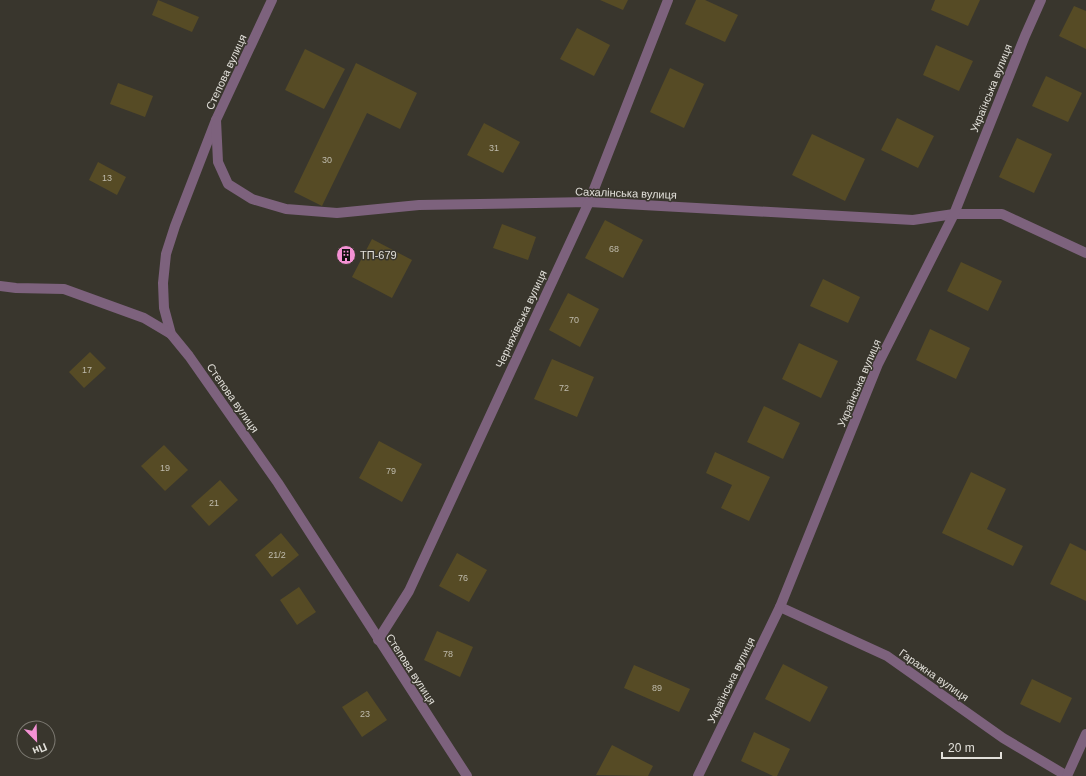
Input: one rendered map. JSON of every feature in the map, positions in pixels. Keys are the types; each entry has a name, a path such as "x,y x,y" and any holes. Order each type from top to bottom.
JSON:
{"street":[{"name":"Степова вулиця","path":"272,0 216,120 186,195 166,254 162,283 164,308 171,334 189,356 278,483 467,776"},
{"name":"Черняхівська вулиця","path":"378,640 409,591 589,202 668,0"},
{"name":"Українська вулиця","path":"698,776 780,607 878,364 954,214 1025,36 1041,0"},
{"name":"Сахалінська вулиця","path":"216,120 218,162 228,184 252,199 286,209 336,213 419,205 589,202 913,220 954,214 1002,214 1086,253"},
{"path":"0,286 16,288 64,289 144,318 171,334"},
{"name":"Гаражна вулиця","path":"780,607 887,656 1003,738 1067,776"},
{"path":"1067,776 1086,734"}],"building":[{"path":"158,0 199,17 192,32 152,15"},
{"path":"600,0 628,0 623,10"},
{"path":"696,0 705,0 738,15 725,42 685,24"},
{"path":"935,0 980,0 968,26 931,10"},
{"path":"1074,6 1086,11 1086,49 1059,36"},
{"path":"577,28 610,45 594,76 560,59"},
{"path":"936,45 973,61 959,91 923,75"},
{"path":"305,49 345,69 324,109 285,90"},
{"path":"356,63 417,93 400,129 367,113 322,206 294,192"},
{"path":"670,68 704,84 684,128 650,112"},
{"path":"1046,76 1082,93 1068,122 1032,106"},
{"path":"118,83 153,96 145,117 110,104"},
{"path":"897,118 934,136 918,168 881,150"},
{"path":"484,123 520,142 503,173 467,155"},
{"path":"812,134 865,159 845,201 792,175"},
{"path":"1017,138 1052,154 1034,193 999,177"},
{"path":"98,162 126,177 117,195 89,180"},
{"path":"605,220 643,240 623,278 585,258"},
{"path":"502,224 536,237 528,260 493,248"},
{"path":"372,239 412,260 392,298 352,277"},
{"name":"ТП-679","path":"344,249 351,251 348,261 341,259"},
{"path":"961,262 1002,281 988,311 947,291"},
{"path":"823,279 860,297 848,323 810,306"},
{"path":"568,293 599,309 580,347 549,330"},
{"path":"930,329 970,348 956,379 916,360"},
{"path":"799,343 838,361 821,398 782,379"},
{"path":"90,352 106,368 84,388 69,372"},
{"path":"552,359 594,377 577,417 534,399"},
{"path":"764,406 800,423 783,459 747,442"},
{"path":"379,441 422,464 402,502 359,478"},
{"path":"164,445 188,470 165,491 141,466"},
{"path":"715,452 770,477 749,521 721,508 732,485 706,473"},
{"path":"971,472 1006,489 987,529 1023,546 1013,566 942,533"},
{"path":"220,480 238,500 209,526 191,506"},
{"path":"281,533 299,555 272,577 255,555"},
{"path":"1070,543 1086,551 1086,601 1050,584"},
{"path":"457,553 487,570 469,602 439,586"},
{"path":"299,587 316,612 297,625 280,600"},
{"path":"437,631 473,647 460,677 424,660"},
{"path":"783,664 828,687 810,722 765,699"},
{"path":"634,665 690,689 679,712 624,688"},
{"path":"1032,679 1072,698 1060,723 1020,704"},
{"path":"367,691 387,720 362,737 342,707"},
{"path":"754,732 790,749 777,776 773,776 741,761"},
{"path":"612,745 653,766 648,776 596,775"}],"place":[{"name":"ТП-679","path":"346,255"}]}
